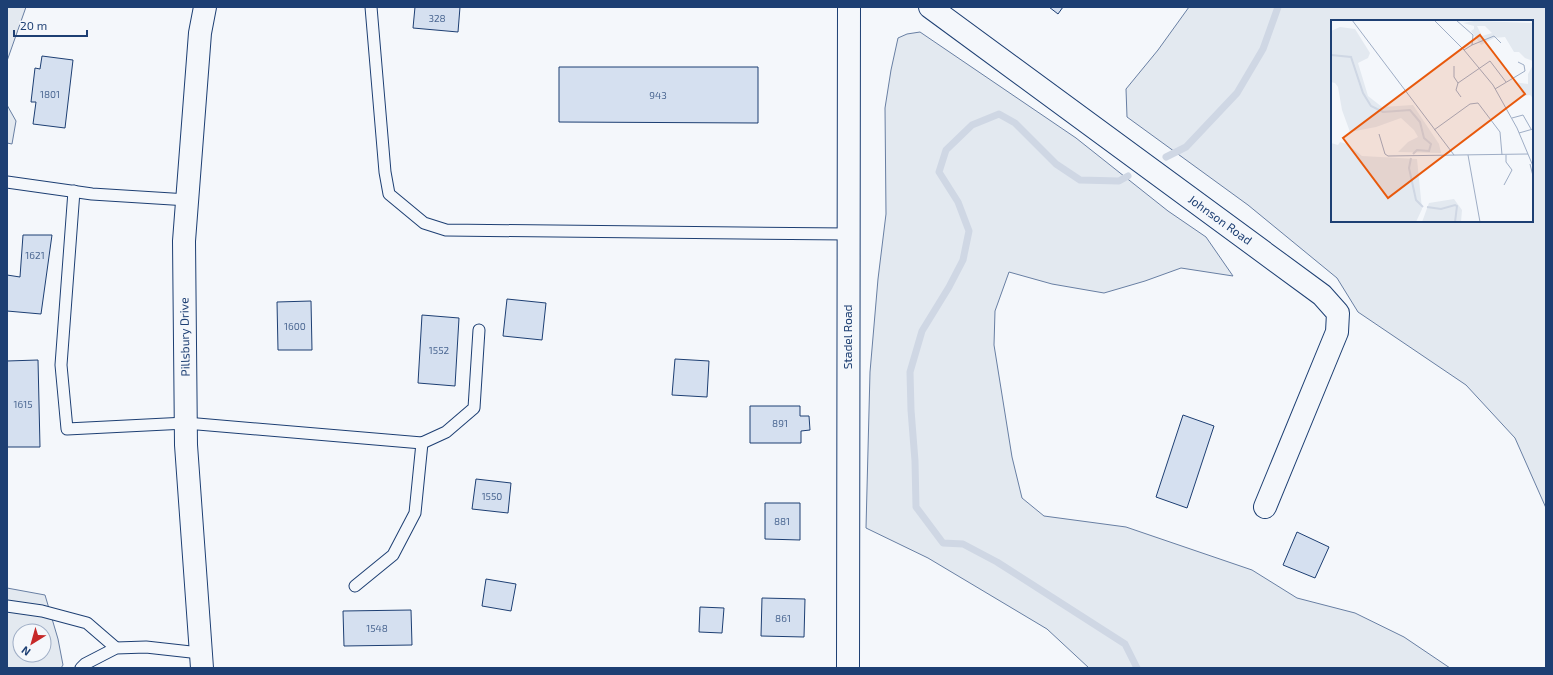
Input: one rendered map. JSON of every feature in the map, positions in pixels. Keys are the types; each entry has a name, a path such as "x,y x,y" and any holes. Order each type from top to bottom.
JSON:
{"main road":[{"name":"Pillsbury Drive","path":"201,660 186,424 184,241 200,33 205,7"},
{"name":"Stadel Road","path":"848,668 849,7"},
{"name":"Johnson Road","path":"930,7 1322,295 1338,313 1337,332 1265,507"}],"lane":[{"path":"371,7 385,172 389,194 424,223 446,230 848,234"},
{"path":"7,182 92,194 188,200"},
{"path":"74,191 61,365 66,429 186,424 422,443 446,432 474,408 479,330"},
{"path":"355,586 393,555 416,513 422,443"},
{"path":"7,606 42,611 87,623 116,648"},
{"path":"81,668 85,664 116,648 146,646 201,660"}],"shaded area":[{"path":"7,7 26,7 7,61"},
{"path":"1189,7 1546,7 1546,508 1515,438 1466,385 1358,312 1337,278 1248,205 1127,117 1126,89 1158,50"},
{"path":"920,32 1076,138 1168,211 1206,237 1233,276 1181,268 1145,281 1104,293 1052,284 1009,272 995,311 994,345 1012,457 1022,498 1044,516 1126,527 1252,570 1297,598 1355,613 1404,637 1450,668 1089,668 1047,629 928,558 866,528 870,372 878,279 886,214 885,108 898,38 907,34"},
{"path":"7,105 16,121 12,144 7,143"},
{"path":"7,588 45,595 58,639 63,665 61,668 7,668"}],"building":[{"path":"415,7 460,7 458,32 413,28"},
{"path":"1049,7 1063,7 1058,14"},
{"path":"42,56 73,60 65,128 33,124 36,102 31,102 35,68 40,69"},
{"path":"559,67 758,67 758,123 559,122"},
{"path":"23,235 52,235 41,314 7,311 7,275 20,277"},
{"path":"507,299 546,303 542,340 503,336"},
{"path":"311,301 312,350 278,350 277,302"},
{"path":"422,315 459,318 455,386 418,383"},
{"path":"675,359 709,361 707,397 672,395"},
{"path":"38,360 40,447 7,447 7,361"},
{"path":"750,406 800,406 800,416 809,416 810,430 801,431 801,443 750,443"},
{"path":"1183,415 1214,426 1187,508 1156,497"},
{"path":"476,479 511,483 508,513 472,509"},
{"path":"765,503 800,503 800,540 765,539"},
{"path":"1297,532 1329,547 1315,578 1283,565"},
{"path":"486,579 516,584 511,611 482,606"},
{"path":"762,598 805,599 804,637 761,636"},
{"path":"700,607 724,608 722,633 699,632"},
{"path":"411,610 412,645 344,646 343,611"}],"waterway":[{"path":"1166,157 1186,147 1237,93 1263,49 1278,7"},
{"path":"1128,176 1119,181 1080,180 1056,164 1015,123 999,114 972,125 946,150 939,172 958,202 969,231 963,260 949,287 922,331 910,372 916,507 943,543 963,544 997,562 1125,644 1137,668"}]}
